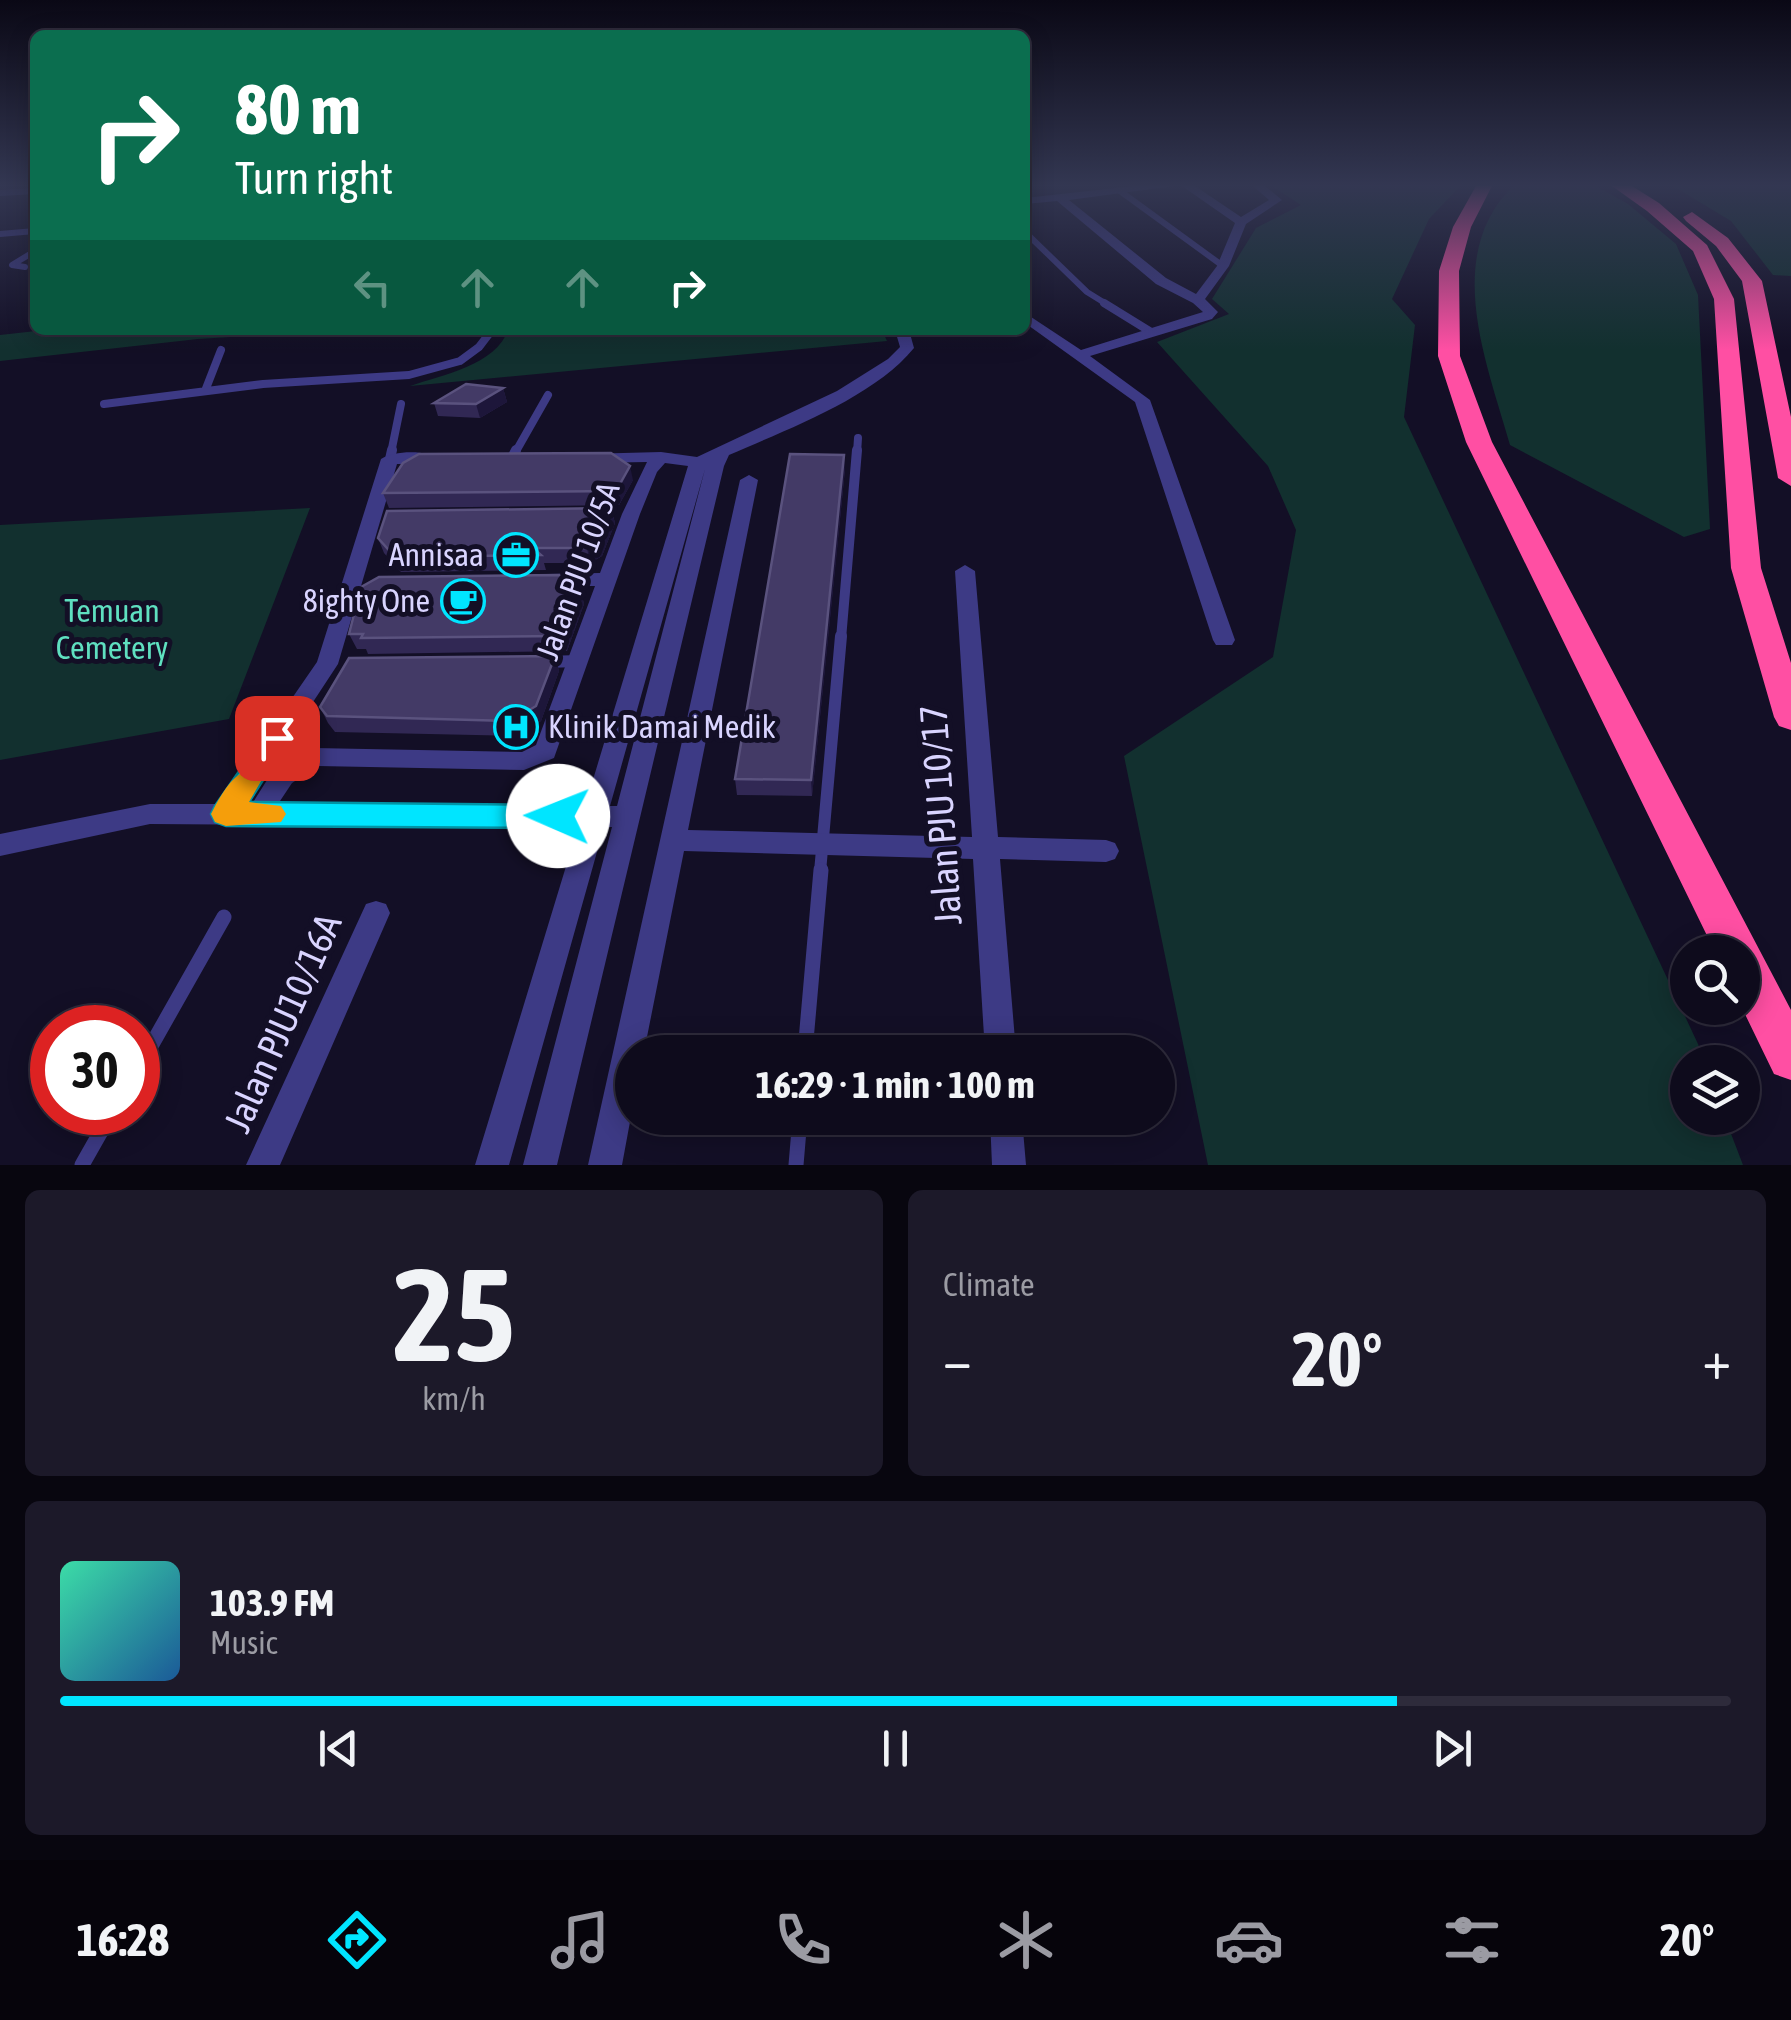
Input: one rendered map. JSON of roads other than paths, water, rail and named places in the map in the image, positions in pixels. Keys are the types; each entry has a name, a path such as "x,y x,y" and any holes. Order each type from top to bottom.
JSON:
{"highway":[{"path":"1458,240 1448,271 1449,356 1479,442 1728,935"},
{"path":"1691,240 1701,249 1724,299 1746,568 1791,718"},
{"path":"1719,240 1752,282 1791,478"},
{"path":"1760,997 1791,1057"}],"street":[{"path":"1082,354 1212,312 1198,300 1160,281 1111,240"},
{"path":"1198,300 1222,266 1233,240"},
{"path":"1030,320 1142,400 1224,640"},
{"path":"568,458 712,460 863,382 901,357 907,348 903,335"},
{"name":"Jalan PJU 10/5A","path":"314,757 532,759 550,745 608,579 622,514 662,458"},
{"path":"226,814 294,713 336,664 383,517 390,459 460,459"},
{"path":"492,1165 592,817 712,460"},
{"path":"540,1165 629,817 712,460"},
{"path":"605,1165 749,480"},
{"name":"Jalan PJU 10/17","path":"965,571 1000,1035"},
{"path":"530,580 608,579"},
{"path":"259,814 284,776 314,757"},
{"path":"0,845 150,814 629,817"},
{"path":"672,840 1106,851"},
{"name":"Jalan PJU10/16A","path":"263,1165 376,913"},
{"path":"1007,1135 1009,1165"}],"lane":[{"path":"1034,240 1086,292 1151,332"},
{"path":"1187,240 1222,266"},
{"path":"25,267 12,265 30,254"},
{"path":"104,404 262,384 371,379 438,370 479,347 488,335"},
{"path":"205,391 221,350"},
{"path":"513,458 548,395"},
{"path":"390,459 401,404"},
{"path":"806,1035 858,438"},
{"path":"521,662 580,662"},
{"path":"294,713 314,757"},
{"path":"160,1030 224,917"},
{"path":"82,1165 99,1135"},
{"path":"796,1165 799,1135"}],"place":[{"name":"Annisaa","path":"516,555"},
{"name":"8ighty One","path":"463,601"},
{"name":"Klinik Damai Medik","path":"516,727"}],"park label":[{"name":"Temuan Cemetery","path":"112,630"}]}
